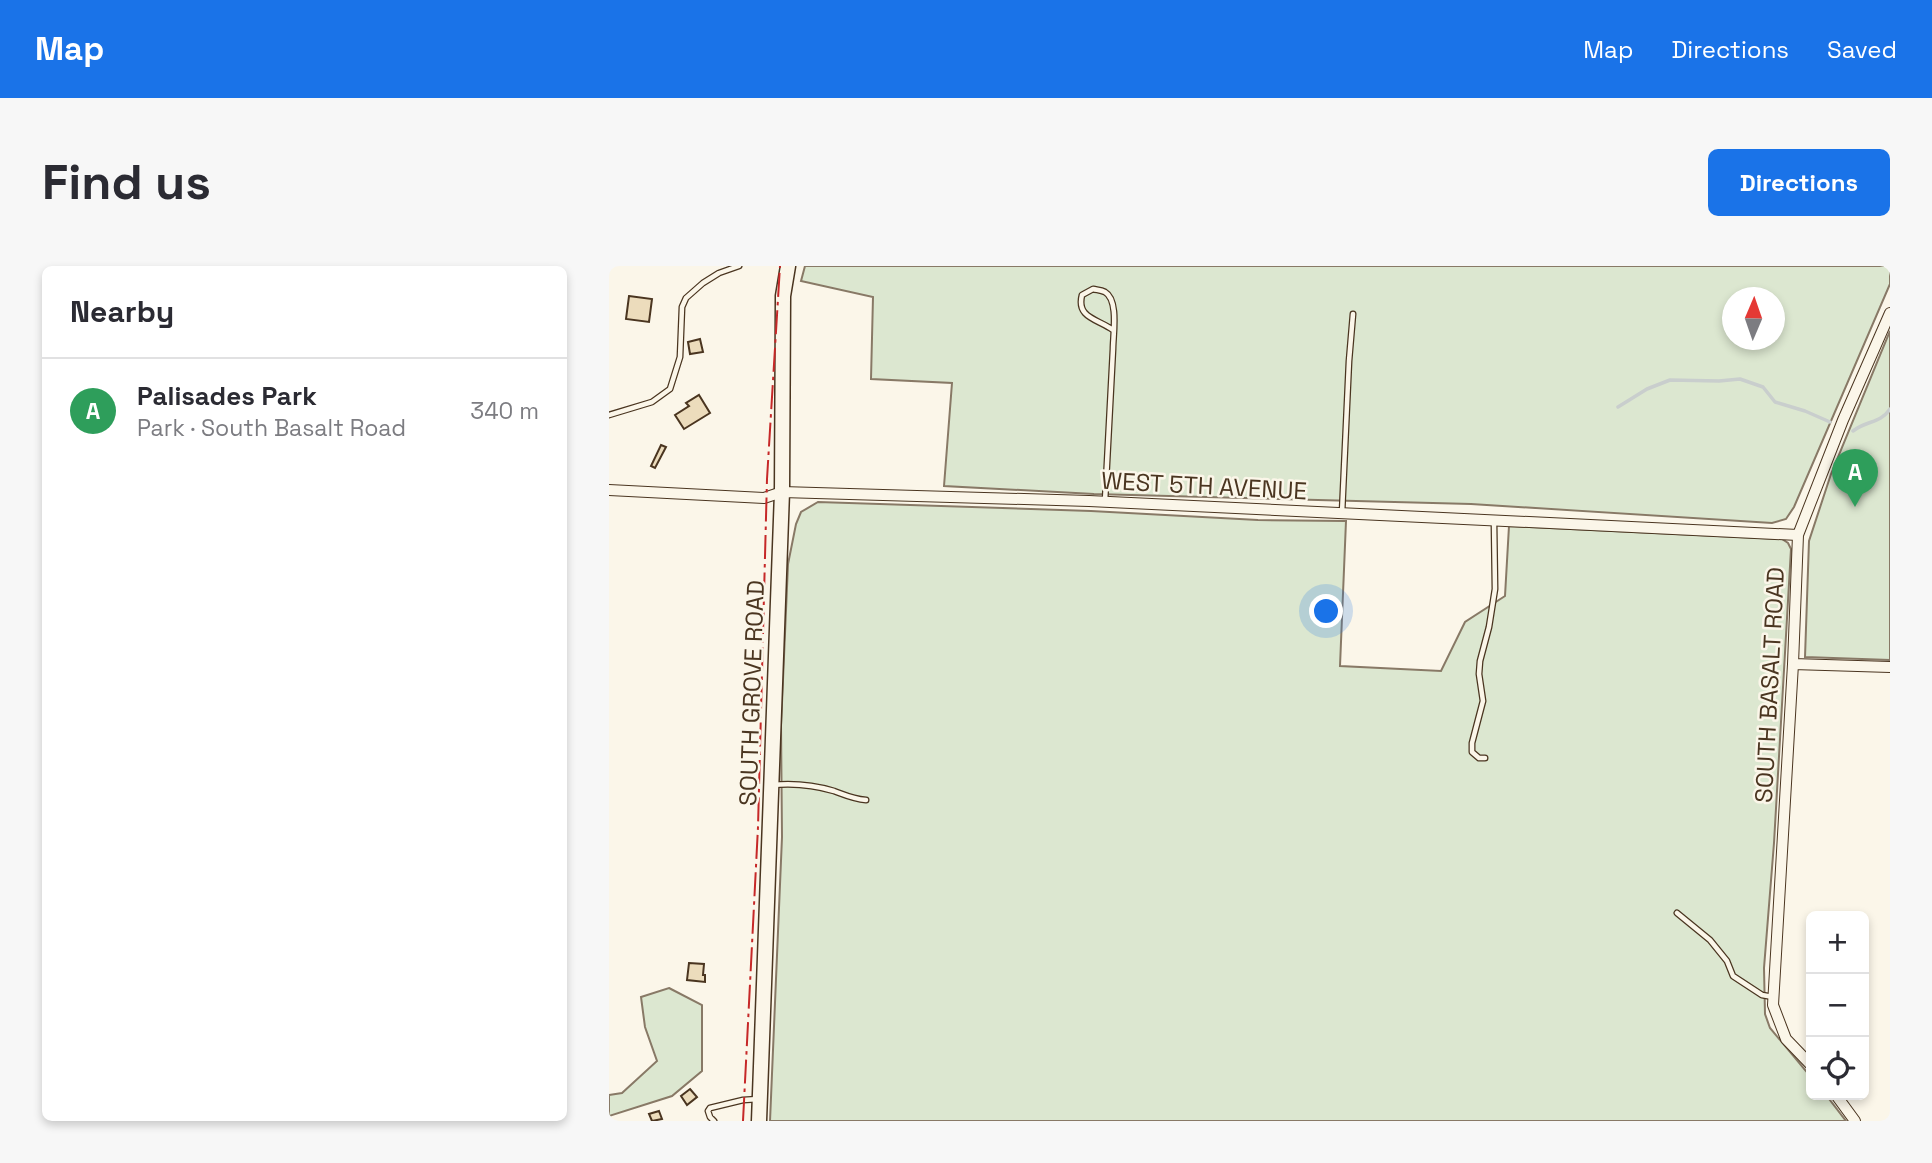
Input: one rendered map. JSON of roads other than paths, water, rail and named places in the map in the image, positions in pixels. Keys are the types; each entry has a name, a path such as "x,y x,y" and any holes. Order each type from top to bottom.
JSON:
{"street":[{"name":"SOUTH GROVE ROAD","path":"759,1121 782,492 783,296 788,266"},
{"name":"SOUTH BASALT ROAD","path":"1806,1060 1786,1039 1773,1005 1798,535 1843,420 1890,313"},
{"name":"WEST 5TH AVENUE","path":"609,490 764,498 782,492 1105,502 1798,535"},
{"path":"1793,664 1890,667"},
{"path":"1840,1100 1855,1121"}],"lane":[{"path":"609,415 652,402 670,389 680,357 682,307 687,298 719,273 739,266"},
{"path":"1105,502 1114,309 1112,299 1106,292 1093,289 1082,295 1080,304 1083,312 1113,330"},
{"path":"1342,514 1353,314"},
{"path":"1485,758 1479,758 1472,752 1472,743 1483,701 1480,660 1493,603 1494,521"},
{"path":"772,785 802,785 834,791 854,800 866,800"},
{"path":"1677,913 1710,940 1727,961 1733,976 1762,995 1773,997"},
{"path":"714,1121 708,1111 710,1108 760,1098"}],"waterway":[{"path":"1618,407 1647,389 1670,380 1740,379 1763,387 1775,402 1830,422"},
{"path":"1853,431 1878,420 1890,409"}],"place":[{"name":"Palisades Park","path":"1855,507"}]}
